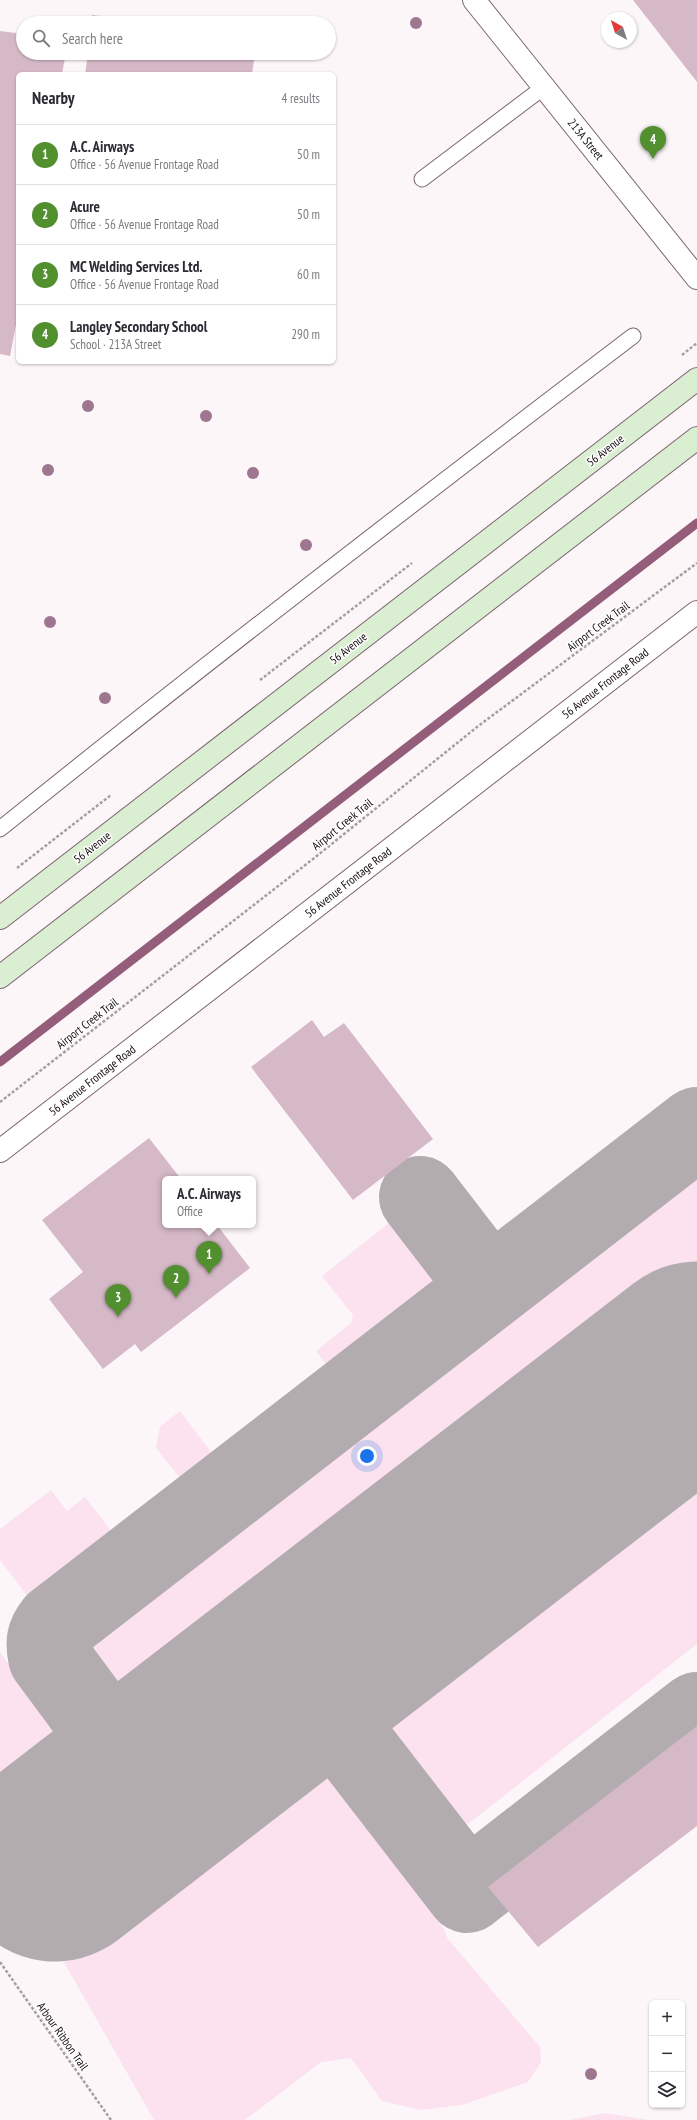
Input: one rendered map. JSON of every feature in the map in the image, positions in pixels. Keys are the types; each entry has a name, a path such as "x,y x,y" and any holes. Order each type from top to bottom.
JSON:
{"main road":[{"name":"56 Avenue","path":"0,918 697,379"},
{"path":"0,977 697,438"}],"street":[{"name":"213A Street","path":"474,0 697,278"},
{"name":"56 Avenue Frontage Road","path":"0,1151 697,612"}],"lane":[{"path":"422,179 544,87"},
{"path":"0,829 112,738 633,336"}],"path":[{"path":"384,584 411,563"},
{"name":"Airport Creek Trail","path":"0,1102 313,859 478,727 697,563"},
{"path":"12,872 114,793"},
{"name":"Arbour Ribbon Trail","path":"0,1962 111,2120"}],"shaded area":[{"path":"697,1148 697,1295 159,1710 99,1691 85,1675 86,1619"},
{"path":"398,1216 418,1217 461,1273 332,1372 316,1351 351,1323 353,1315 322,1276"},
{"path":"180,1411 217,1460 185,1484 156,1448 160,1427"},
{"path":"697,1429 697,1644 454,1835 346,1700"},
{"path":"51,1490 67,1511 85,1497 116,1537 31,1601 0,1560 0,1529"},
{"path":"0,1652 56,1731 52,1794 20,1818 80,1901 309,1728 416,1865 448,1939 540,2047 541,2062 528,2082 462,2105 421,2110 382,2101 351,2058 321,2062 245,2120 154,2120 24,1892 0,1876"},
{"path":"605,2113 649,2120 570,2120"}],"building":[{"path":"633,0 697,0 697,82"},
{"path":"0,31 16,33 16,60 65,60 62,72 16,72 16,324 10,356 0,354"},
{"path":"87,60 254,60 252,72 85,72"},
{"path":"312,1020 324,1037 344,1023 433,1139 353,1200 251,1067"},
{"path":"149,1138 179,1176 162,1176 162,1228 219,1228 250,1268 141,1352 135,1344 103,1369 49,1299 83,1272 42,1220"},
{"path":"697,1726 697,1826 538,1947 488,1887"}],"waterway":[{"path":"0,1062 697,523"}],"taxiway":[{"path":"146,1788 49,1657 48,1639 56,1624 697,1128"},
{"path":"420,1197 490,1288"},
{"path":"297,1672 467,1892 697,1713"}],"runway":[{"path":"55,1859 697,1364"}],"place":[{"name":"Langley Secondary School","path":"653,159"},
{"name":"A.C. Airways","path":"209,1274"},
{"name":"Acure","path":"176,1298"},
{"name":"MC Welding Services Ltd.","path":"118,1317"}]}
